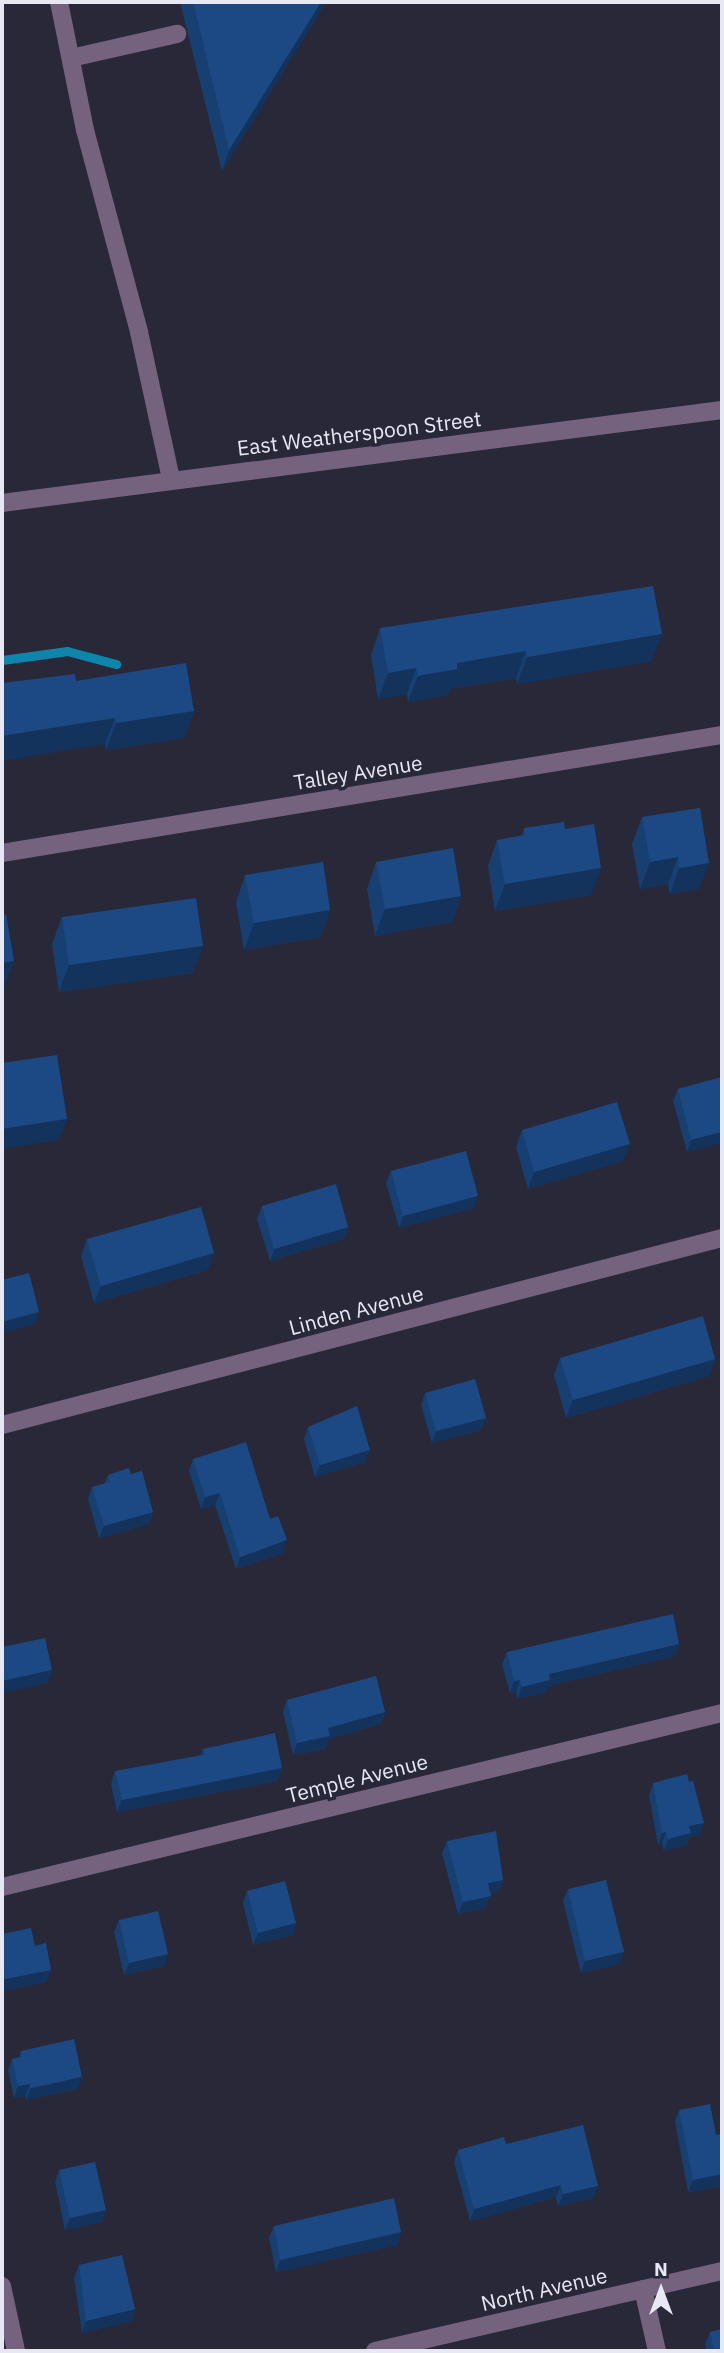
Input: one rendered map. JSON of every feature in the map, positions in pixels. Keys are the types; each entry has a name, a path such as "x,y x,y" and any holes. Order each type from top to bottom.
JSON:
{"street":[{"path":"59,2 171,479"},
{"path":"71,58 177,34"},
{"name":"East Weatherspoon Street","path":"2,503 171,479 722,410"},
{"name":"Talley Avenue","path":"2,853 722,735"},
{"name":"Linden Avenue","path":"2,1425 722,1238"},
{"name":"Temple Avenue","path":"2,1886 722,1713"},
{"name":"North Avenue","path":"376,2351 722,2271"},
{"path":"2,2286 16,2351"},
{"path":"643,2289 657,2351"}],"building":[{"path":"193,2 321,2 229,150"},
{"path":"653,586 662,634 527,657 526,651 457,663 457,669 418,676 416,668 388,673 380,628"},
{"path":"186,663 194,711 116,723 115,718 2,736 2,683 75,674 76,681"},
{"path":"700,808 709,863 679,868 678,857 650,862 642,817"},
{"path":"564,822 565,829 594,824 601,868 505,884 497,840 525,835 524,828"},
{"path":"453,848 461,896 385,909 376,862"},
{"path":"323,862 330,910 254,923 245,875"},
{"path":"196,898 203,946 69,965 62,917"},
{"path":"6,914 14,961 2,963 2,915"},
{"path":"57,1055 67,1119 2,1129 2,1063"},
{"path":"722,1077 722,1132 691,1140 678,1089"},
{"path":"617,1102 630,1144 534,1172 522,1130"},
{"path":"466,1151 478,1196 403,1216 391,1171"},
{"path":"336,1184 348,1227 274,1249 262,1206"},
{"path":"201,1207 214,1253 101,1286 87,1239"},
{"path":"29,1273 39,1312 2,1322 2,1280"},
{"path":"703,1316 715,1359 573,1400 560,1358"},
{"path":"475,1379 486,1418 436,1431 425,1393"},
{"path":"357,1406 370,1450 320,1465 308,1427"},
{"path":"246,1442 270,1519 278,1516 287,1540 240,1557 220,1493 205,1497 193,1459"},
{"path":"129,1468 131,1474 142,1471 153,1512 104,1526 92,1487 110,1482 108,1475"},
{"path":"673,1614 679,1644 549,1674 550,1680 522,1687 520,1680 514,1681 507,1652"},
{"path":"45,1638 52,1670 2,1681 2,1647"},
{"path":"376,1676 385,1712 328,1728 330,1736 297,1743 287,1700"},
{"path":"275,1733 282,1768 122,1800 115,1771 205,1755 203,1749"},
{"path":"687,1774 689,1782 693,1781 704,1823 689,1826 691,1833 668,1839 666,1832 662,1833 653,1783"},
{"path":"496,1831 503,1880 488,1883 491,1896 463,1902 447,1841"},
{"path":"606,1880 624,1952 585,1961 568,1889"},
{"path":"285,1881 296,1923 258,1933 247,1891"},
{"path":"158,1911 168,1954 129,1963 119,1920"},
{"path":"31,1928 35,1946 46,1943 51,1970 5,1979 2,1971 2,1934"},
{"path":"74,2039 82,2077 31,2088 30,2084 18,2086 12,2059 22,2057 21,2051"},
{"path":"710,2104 716,2135 722,2134 722,2174 693,2180 679,2110"},
{"path":"583,2125 598,2186 563,2194 561,2185 474,2209 458,2150 504,2137 506,2144"},
{"path":"95,2162 106,2210 70,2218 59,2170"},
{"path":"394,2198 401,2232 280,2260 274,2226"},
{"path":"122,2255 135,2309 86,2321 79,2265"},
{"path":"722,2329 722,2351 714,2351 710,2332"}],"waterway":[{"path":"2,660 67,651 116,664"}]}
